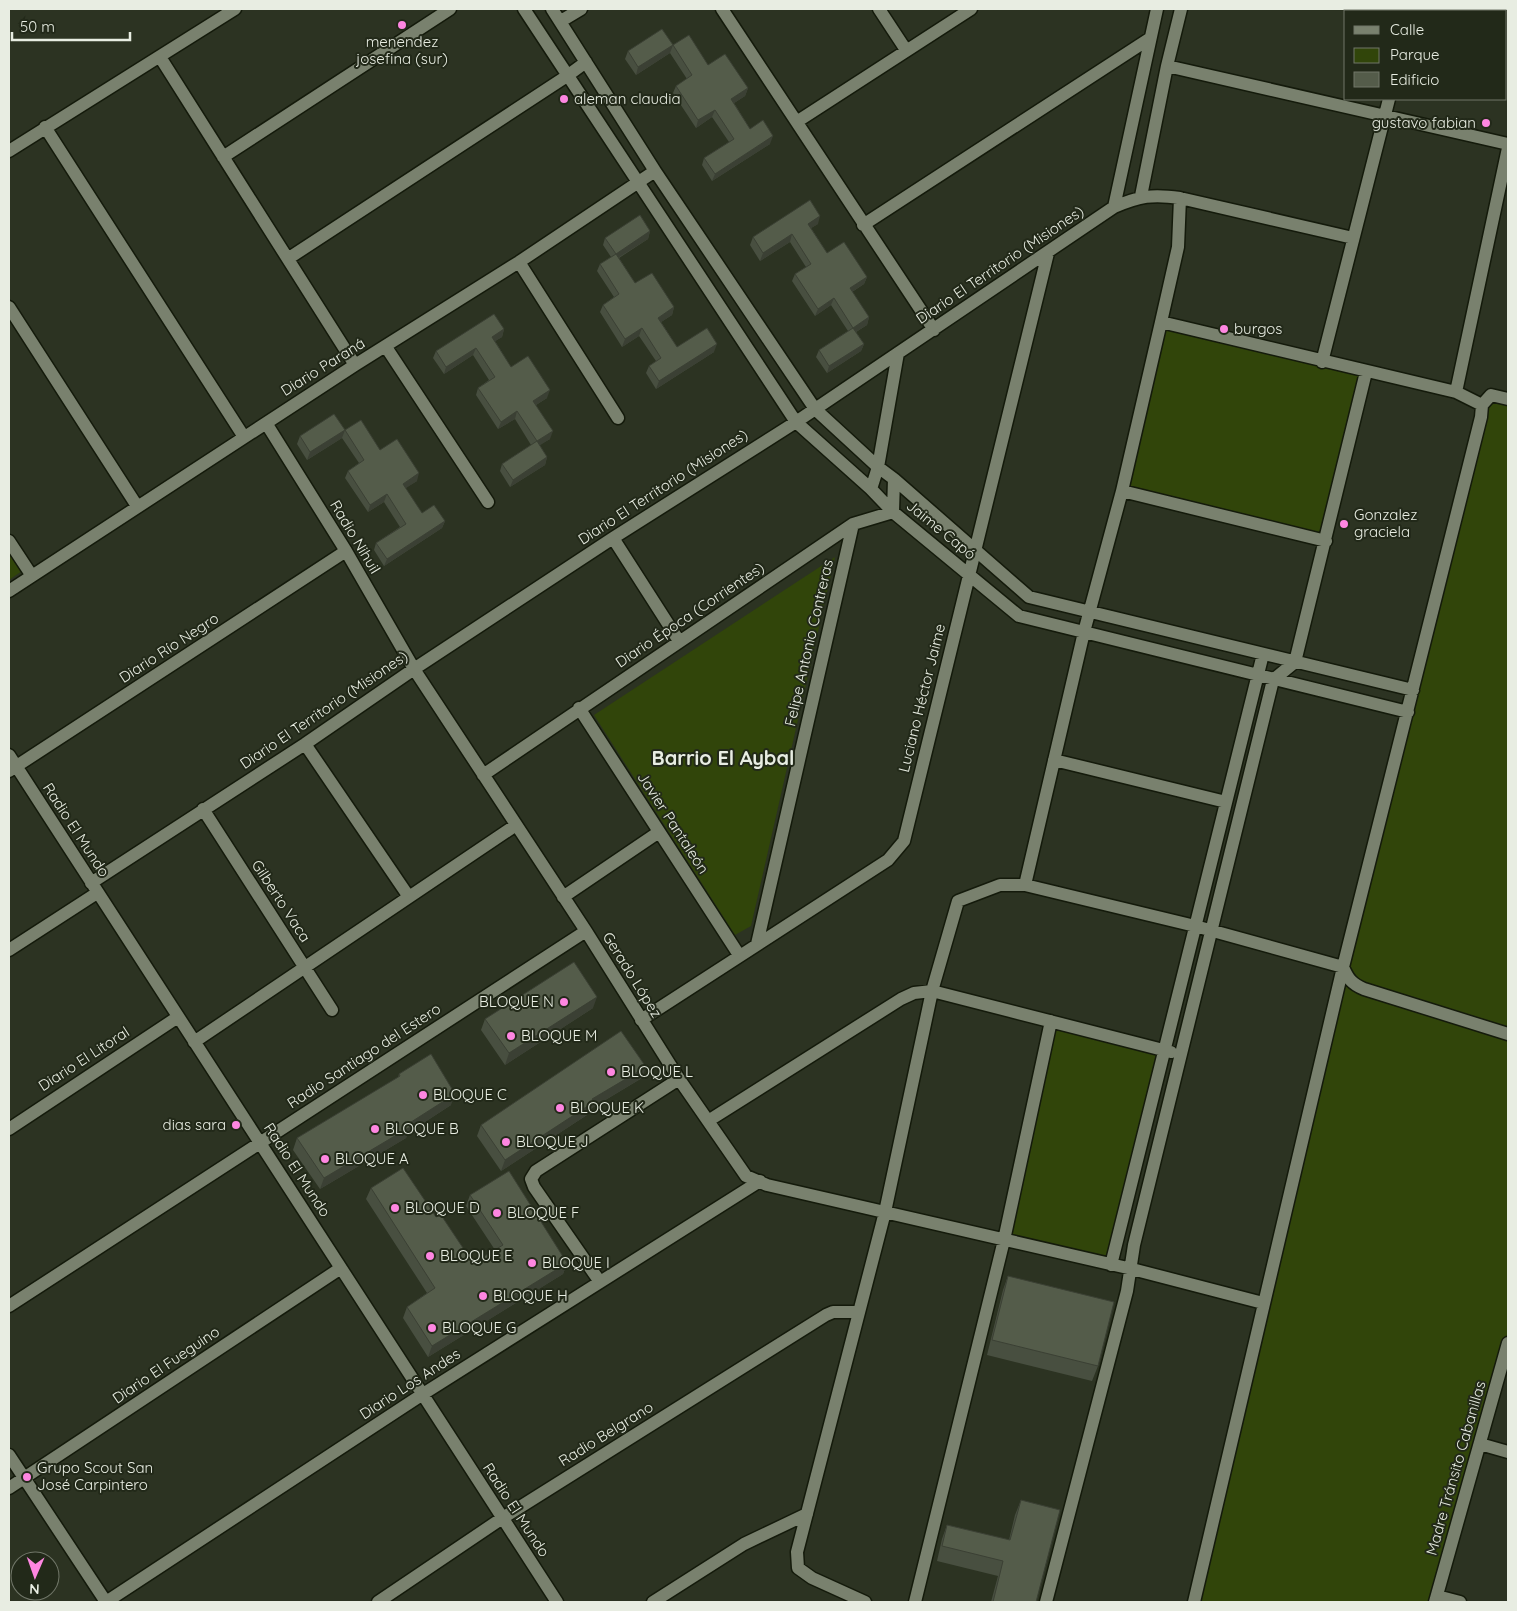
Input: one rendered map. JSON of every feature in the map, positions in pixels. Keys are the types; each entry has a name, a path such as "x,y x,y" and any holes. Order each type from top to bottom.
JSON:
{"street":[{"path":"9,151 235,9"},
{"path":"223,156 450,9"},
{"name":"Jaime Capó","path":"524,9 796,422 871,489 893,512 1019,616 1408,712"},
{"name":"Jaime Capó","path":"552,9 655,171 815,409 878,467 1029,597 1413,690"},
{"path":"561,22 581,9"},
{"path":"722,9 798,121 863,226 934,330"},
{"path":"879,9 906,50"},
{"path":"798,121 971,9"},
{"path":"1114,207 1157,9"},
{"path":"1181,9 1167,66 1141,196 1155,194 1180,198 1353,238"},
{"path":"863,226 1149,39"},
{"path":"160,57 355,365"},
{"path":"289,258 568,76 586,62"},
{"path":"1167,66 1508,144"},
{"path":"1322,362 1389,100"},
{"path":"45,127 244,437"},
{"path":"1456,392 1508,148"},
{"name":"Diario Paraná","path":"9,591 355,365 519,262 655,171"},
{"name":"Diario El Territorio (Misiones)","path":"9,950 203,809 305,744 414,669 613,538 796,422 1114,207 1141,196"},
{"path":"1025,885 1084,632 1091,612 1122,491 1178,247 1180,198"},
{"name":"Luciano Héctor Jaime","path":"641,1020 888,860 904,841 1048,252"},
{"path":"519,262 618,418"},
{"path":"9,307 137,506"},
{"path":"1161,322 1322,362 1456,392 1482,405"},
{"path":"386,347 488,502"},
{"path":"871,489 878,467 898,353"},
{"path":"1046,1602 1132,1269 1134,1245 1273,680 1295,662 1366,372"},
{"path":"1194,1602 1343,967 1481,417 1482,405 1491,395 1508,399"},
{"name":"Radio Nihuil","path":"266,423 346,551 414,669"},
{"path":"893,512 894,479"},
{"path":"1122,491 1326,541"},
{"name":"Diario Época (Corrientes)","path":"483,775 579,708 853,524 893,512"},
{"name":"Felipe Antonio Contreras","path":"756,944 853,524"},
{"path":"613,538 679,641"},
{"path":"9,541 32,576"},
{"name":"Diario Río Negro","path":"12,769 346,551"},
{"path":"1111,1265 1263,654"},
{"name":"Gerado López","path":"414,669 586,931 679,1079 746,1176 760,1182 1132,1269 1263,1304"},
{"name":"Javier Pantaleón","path":"579,708 739,955"},
{"path":"305,744 409,897"},
{"name":"Radio El Mundo","path":"9,755 12,769 94,888 557,1602"},
{"path":"1054,760 1226,802"},
{"name":"Gilberto Vaca","path":"203,809 332,1010"},
{"path":"194,1042 516,824"},
{"path":"563,897 659,832"},
{"path":"865,1602 812,1578 798,1568 797,1552 885,1212 932,991 958,901 1000,885 1025,885 1195,926 1343,967"},
{"name":"Radio Santiago del Estero","path":"9,1306 586,931"},
{"path":"1343,967 1347,978 1352,984 1364,989 1508,1034"},
{"path":"708,1121 901,999 914,993 932,991 1182,1055"},
{"name":"Diario El Litoral","path":"9,1129 178,1017"},
{"path":"915,1602 1004,1240 1051,1021"},
{"path":"600,1282 534,1187 531,1179 536,1171 679,1079"},
{"name":"Diario Los Andes","path":"106,1602 423,1394 760,1182"},
{"name":"Diario El Fueguino","path":"9,1488 341,1268"},
{"name":"Radio Belgrano","path":"378,1602 501,1518 826,1315 833,1312 859,1312"},
{"name":"Madre Tránsito Cabanillas","path":"1436,1599 1508,1347"},
{"path":"1480,1444 1508,1452"},
{"path":"9,1455 106,1602"},
{"path":"653,1602 744,1544 807,1514"},
{"path":"1436,1599 1460,1602"}],"green space":[{"path":"1161,324 1366,372 1326,541 1122,491"},
{"path":"1491,395 1508,399 1508,1332 1432,1602 1195,1602 1257,1330"},
{"path":"9,553 22,571 9,580"},
{"path":"835,557 751,926 735,935 594,715"},
{"path":"1052,1021 1164,1051 1111,1264 997,1238"}],"building":[{"path":"662,29 673,45 638,67 628,51"},
{"path":"689,35 708,65 725,54 748,88 731,99 750,129 763,120 773,136 715,174 704,158 734,139 715,110 698,120 676,86 692,75 673,45"},
{"path":"810,200 820,216 808,224 827,253 844,242 867,277 850,288 869,317 853,328 834,298 818,309 795,274 811,264 792,234 763,253 753,237"},
{"path":"640,215 650,231 616,254 605,238"},
{"path":"616,254 635,283 652,273 674,307 658,318 677,347 707,328 717,344 659,381 649,366 661,358 642,328 625,339 603,305 619,294 600,264"},
{"path":"494,314 504,329 492,337 511,367 528,356 550,390 533,401 553,431 537,441 517,411 501,422 478,388 495,377 476,348 446,367 436,351"},
{"path":"853,328 864,344 829,366 819,350"},
{"path":"334,414 345,430 310,452 300,436"},
{"path":"361,420 380,450 397,439 419,473 403,484 422,513 434,505 445,521 387,559 376,543 406,524 387,494 370,505 348,471 364,460 345,430"},
{"path":"537,441 547,457 513,480 502,464"},
{"path":"574,962 597,997 509,1053 485,1019"},
{"path":"621,1031 646,1067 592,1099 594,1102 505,1160 481,1125"},
{"path":"431,1054 455,1094 408,1124 410,1127 324,1178 297,1138 400,1076 399,1074"},
{"path":"403,1168 436,1217 441,1215 473,1263 503,1245 470,1195 509,1171 567,1263 432,1346 407,1307 435,1288 371,1188"},
{"path":"1008,1276 1114,1302 1098,1366 992,1340"},
{"path":"1021,1500 1060,1510 1036,1602 993,1602 1003,1561 942,1546 947,1525 1010,1540"}],"place":[{"name":"menendez josefina (sur)","path":"402,25"},
{"name":"aleman claudia","path":"564,99"},
{"name":"gustavo fabian","path":"1486,123"},
{"name":"burgos","path":"1224,329"},
{"name":"Gonzalez graciela","path":"1344,524"},
{"name":"BLOQUE N","path":"564,1002"},
{"name":"BLOQUE M","path":"511,1036"},
{"name":"BLOQUE L","path":"611,1072"},
{"name":"BLOQUE C","path":"423,1095"},
{"name":"BLOQUE K","path":"560,1108"},
{"name":"dias sara","path":"236,1125"},
{"name":"BLOQUE B","path":"375,1129"},
{"name":"BLOQUE J","path":"506,1142"},
{"name":"BLOQUE A","path":"325,1159"},
{"name":"BLOQUE D","path":"395,1208"},
{"name":"BLOQUE F","path":"497,1213"},
{"name":"BLOQUE E","path":"430,1256"},
{"name":"BLOQUE I","path":"532,1263"},
{"name":"BLOQUE H","path":"483,1296"},
{"name":"BLOQUE G","path":"432,1328"},
{"name":"Grupo Scout San José Carpintero","path":"27,1477"}],"district":[{"name":"Barrio El Aybal","path":"723,758"}]}
